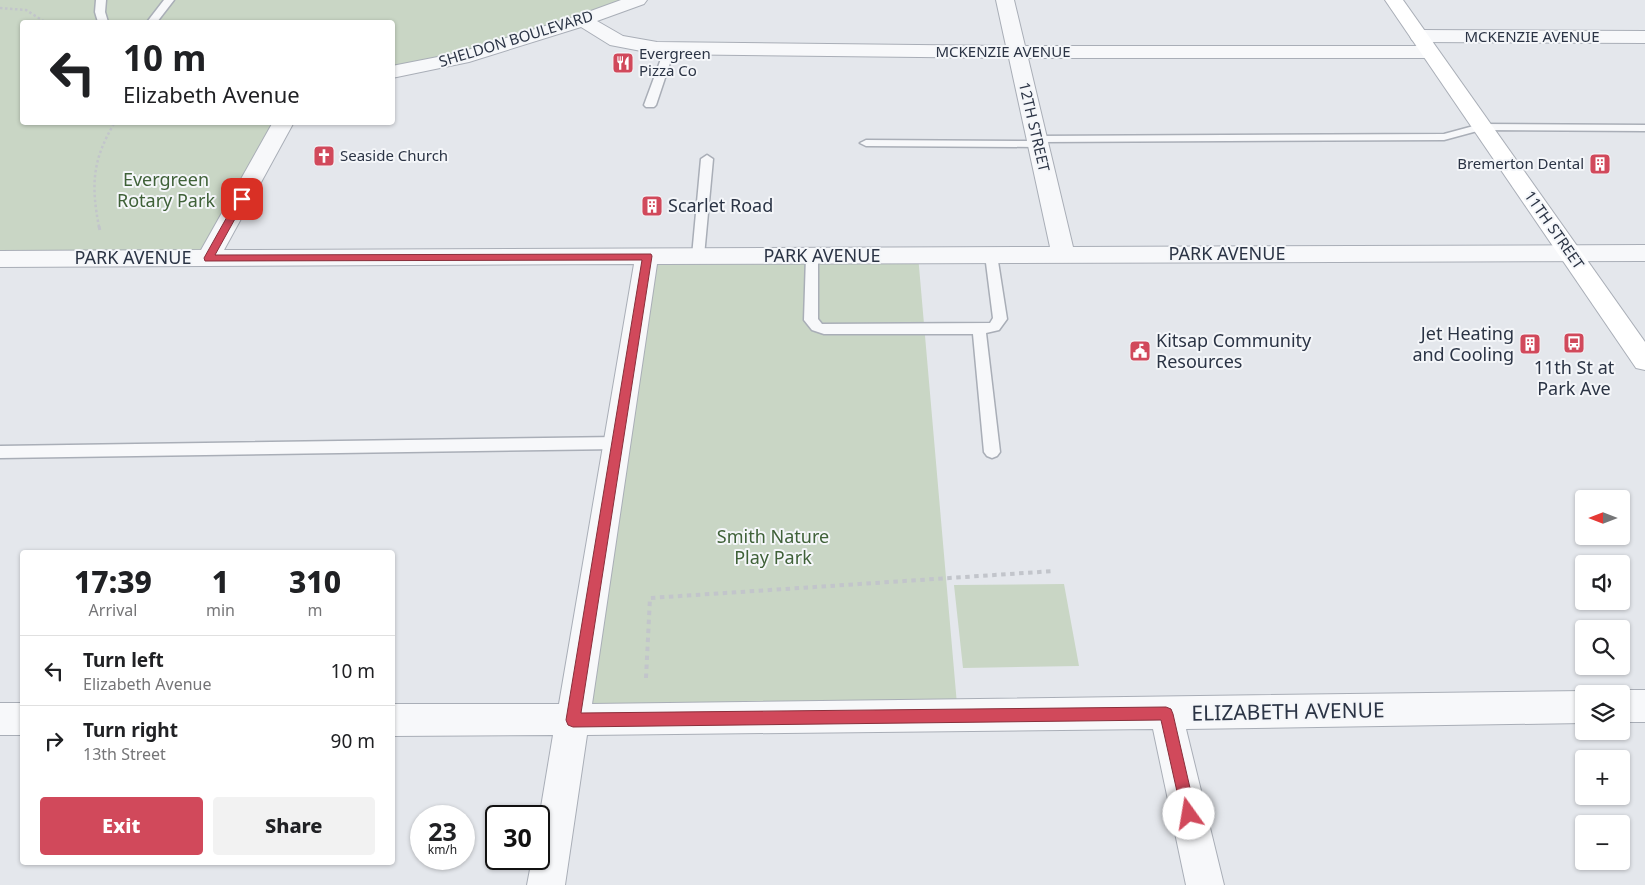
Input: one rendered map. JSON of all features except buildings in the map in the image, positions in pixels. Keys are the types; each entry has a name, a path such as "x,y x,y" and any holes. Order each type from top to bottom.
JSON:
{"main road":[{"name":"11TH STREET","path":"1394,0 1645,361"}],"street":[{"name":"SHELDON BOULEVARD","path":"395,71 462,58 583,20 638,0"},
{"name":"12TH STREET","path":"1005,0 1063,254"},
{"name":"MCKENZIE AVENUE","path":"583,20 617,41 657,48 1017,52 1424,44 1645,37"},
{"path":"208,258 282,125"},
{"name":"PARK AVENUE","path":"0,259 1645,252"},
{"path":"546,885 647,256"},
{"path":"1630,706 1645,706"},
{"name":"ELIZABETH AVENUE","path":"395,720 1166,714 1575,707"},
{"path":"1166,714 1205,885"},
{"path":"0,719 20,719"}],"lane":[{"path":"101,0 100,12 102,20"},
{"path":"146,20 168,2"},
{"path":"154,20 168,2"},
{"path":"650,105 670,48"},
{"path":"866,142 1444,137 1481,126 1645,128"},
{"path":"698,256 707,159"},
{"path":"812,256 810,320 817,327 824,329 979,329 994,327 1000,319 991,255"},
{"path":"979,329 992,452"},
{"path":"0,452 618,443"}],"path":[{"path":"0,8 26,10 42,20"},
{"path":"97,258 102,242 93,199 93,166 114,125"},
{"path":"646,678 650,598 1054,571"}],"green space":[{"name":"Evergreen Rotary Park","path":"0,0 638,0 395,71 395,20 20,20 20,125 283,125 208,258 0,259"},
{"name":"Smith Nature Play Park","path":"918,255 958,716 573,720 647,256"},
{"path":"1064,584 1079,666 963,668 954,585"}],"place":[{"name":"Evergreen Pizza Co","path":"623,63"},
{"name":"Seaside Church","path":"324,156"},
{"name":"Bremerton Dental","path":"1600,164"},
{"name":"Scarlet Road","path":"652,206"},
{"name":"11th St at Park Ave","path":"1574,343"},
{"name":"Jet Heating and Cooling","path":"1530,344"},
{"name":"Kitsap Community Resources","path":"1140,351"}],"route":[{"path":"242,199 208,258 647,256 573,720 1166,714 1189,814"}]}
